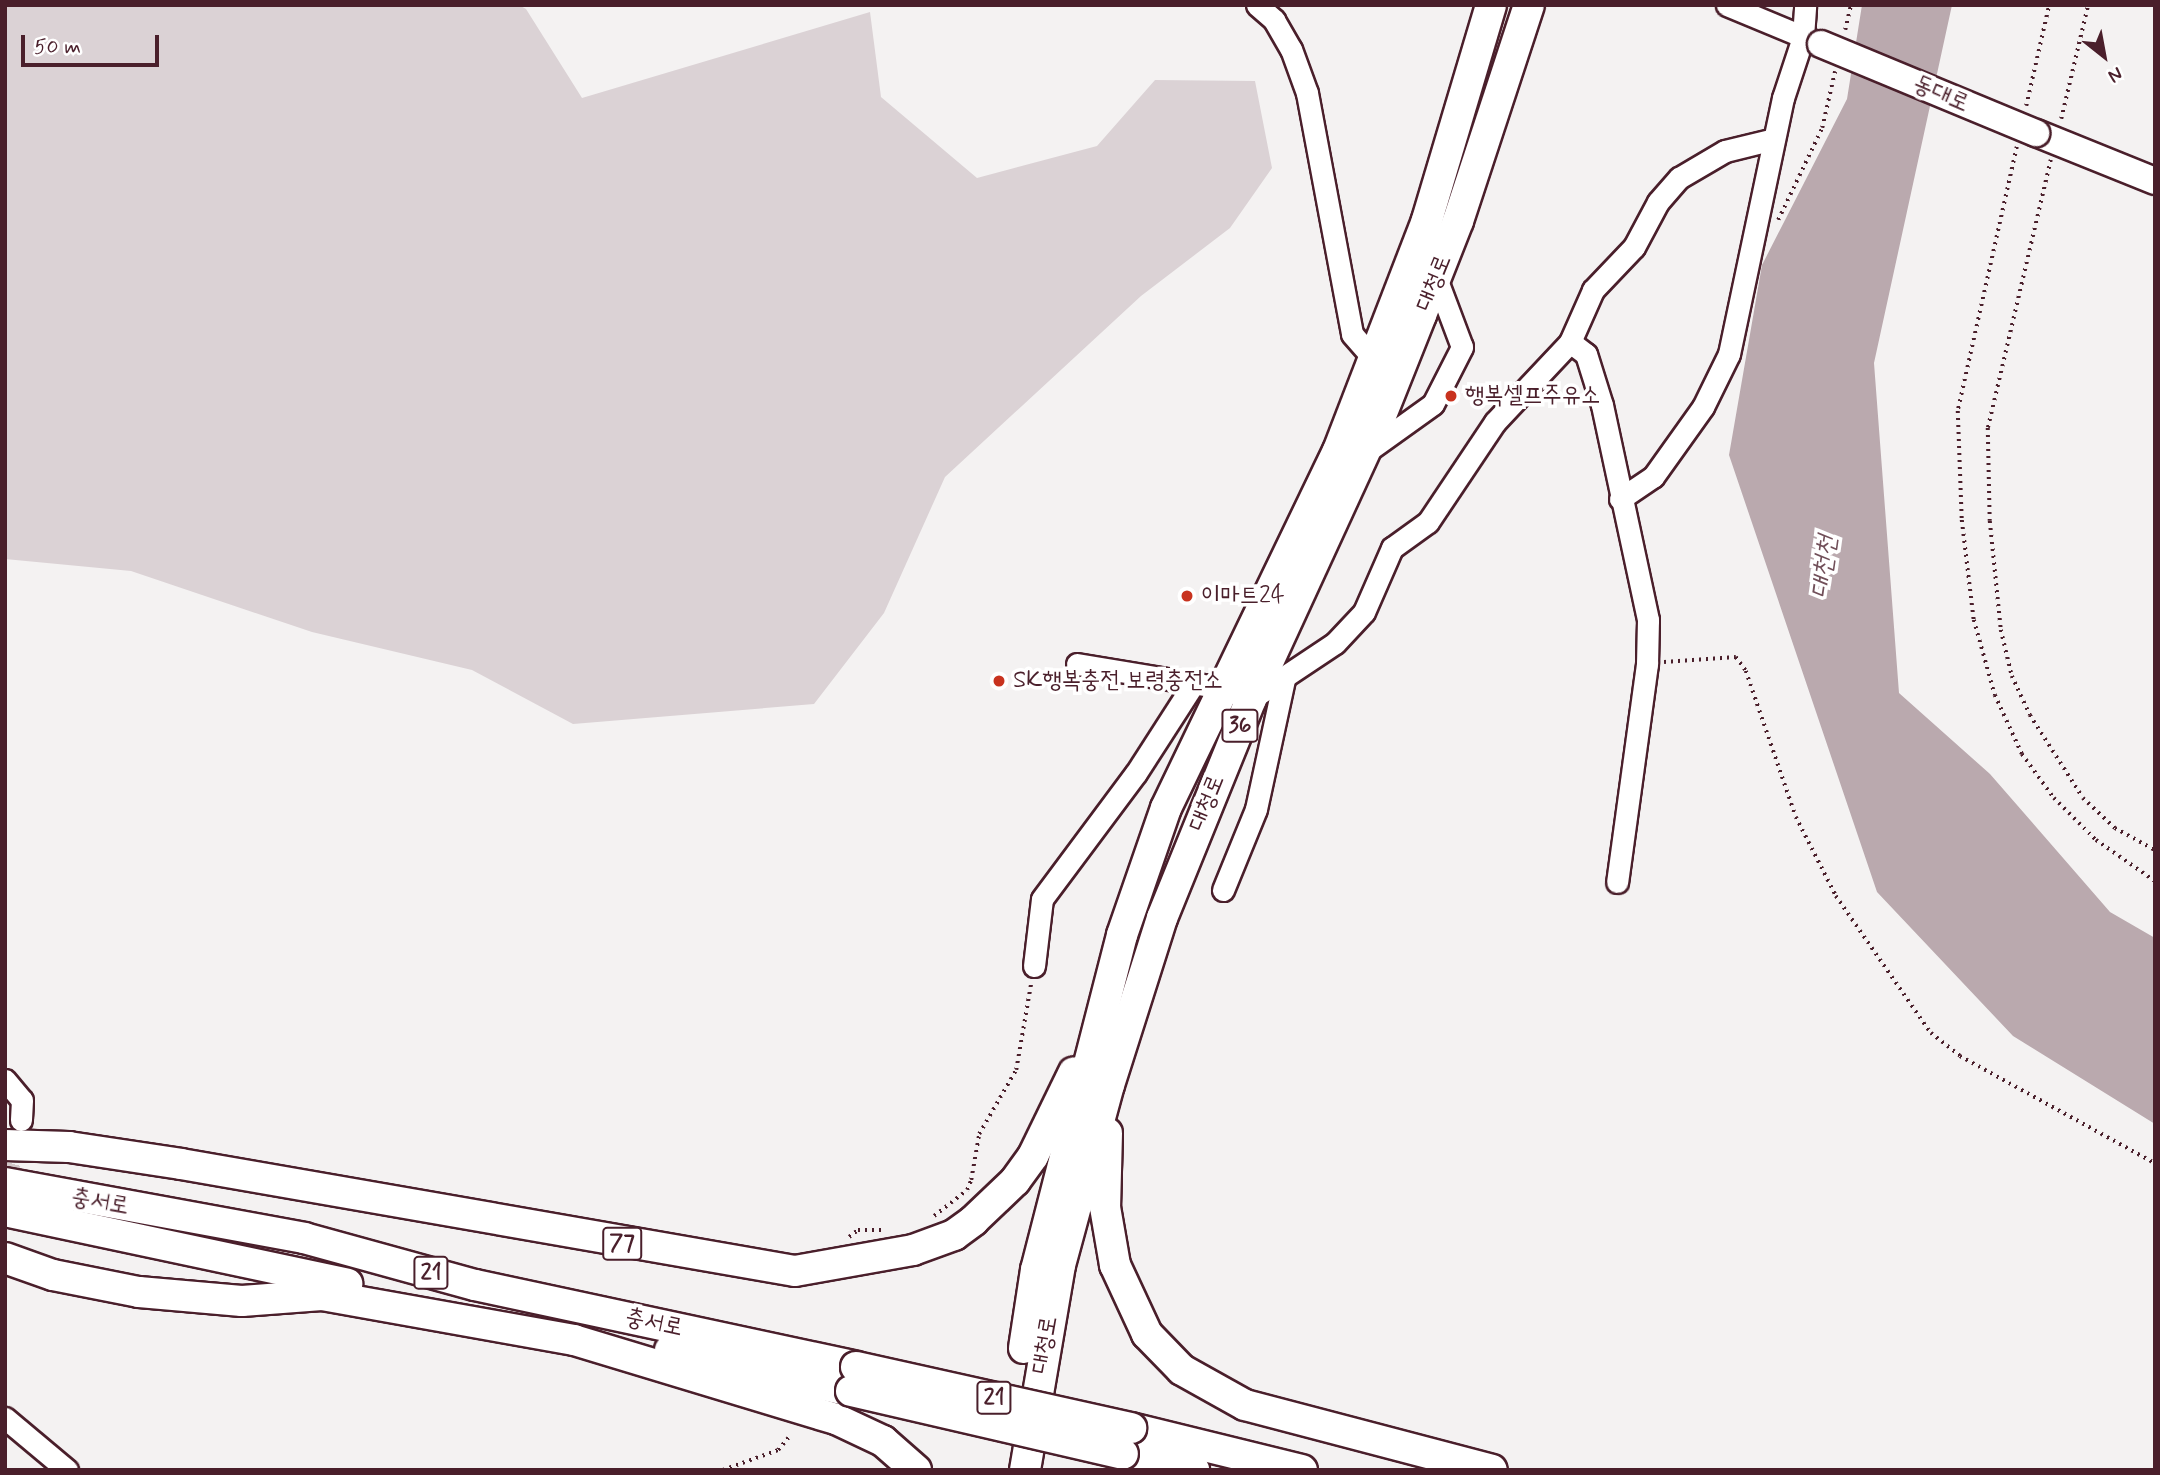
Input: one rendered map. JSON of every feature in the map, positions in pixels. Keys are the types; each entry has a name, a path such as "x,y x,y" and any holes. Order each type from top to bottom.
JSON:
{"highway":[{"name":"대청로","path":"1005,1470 1036,1270 1122,935 1208,686 1338,451 1371,356 1427,220 1491,5"},
{"name":"대청로","path":"1025,1470 1060,1265 1109,1085 1162,918 1251,699 1364,453 1436,278 1530,5"},
{"name":"77","path":"5,1145 69,1147 181,1164 795,1271 890,1257 934,1244 995,1202 1033,1156 1107,998"},
{"path":"1109,1085 1108,1240 1123,1291 1164,1353 1200,1383 1245,1405 1492,1470"},
{"name":"충서로","path":"5,1183 304,1238 475,1285 854,1379"},
{"name":"충서로","path":"5,1211 854,1379"},
{"path":"5,1258 53,1275 139,1292 242,1301 322,1295 574,1340 836,1419 883,1441 916,1470"},
{"name":"21","path":"854,1379 1127,1441 1301,1470"},
{"name":"21","path":"1127,1441 1194,1470"}],"main road":[{"name":"동대로","path":"1822,41 2155,181"}],"street":[{"path":"1258,5 1274,20 1291,49 1307,93 1352,334 1371,356"},
{"name":"동대로","path":"1727,5 1822,41"},
{"path":"1620,499 1653,477 1703,407 1729,354 1774,139 1822,41 1805,5"},
{"path":"1077,664 1208,686 1251,699 1335,643 1364,612 1392,548 1428,522 1495,422 1570,342 1593,290 1634,247 1658,202 1679,178 1725,152 1774,139"},
{"path":"1364,453 1433,404 1462,347 1436,278"},
{"path":"1570,342 1586,354 1602,405 1648,620 1647,664 1617,881"},
{"path":"1223,890 1256,809 1284,679"},
{"path":"1034,966 1042,899 1136,774 1208,686"},
{"path":"5,1080 22,1100 21,1119"},
{"path":"5,1418 67,1470"}],"path":[{"path":"1822,41 1851,5"},
{"path":"2049,5 2034,130 1988,428 1990,521 2001,630 2012,676 2030,715 2083,798 2115,828 2155,850"},
{"path":"2088,5 2034,130 1958,411 1962,520 1974,620 1995,695 2022,754 2054,798 2096,840 2155,881"},
{"path":"1774,225 1822,128 1836,67"},
{"path":"1647,664 1736,657 1746,671 1796,817 1836,896 1931,1033 1960,1056 2155,1163"},
{"path":"924,1223 957,1199 971,1180 979,1134 1016,1070 1034,966"},
{"path":"839,1245 858,1230 885,1230"},
{"path":"723,1470 778,1450 788,1438"}],"shaded area":[{"path":"5,5 519,5 526,9 582,98 870,12 881,97 977,178 1097,146 1155,80 1255,81 1272,168 1230,228 1141,296 945,477 884,613 814,704 573,724 472,670 312,632 131,571 5,559"}],"water":[{"name":"대천천","path":"1862,5 1952,5 1874,363 1899,693 1990,774 2110,912 2155,938 2155,1124 2013,1036 1877,892 1729,455 1762,265 1847,99"}],"tunnel":[{"path":"5,1183 18,1132"}],"place":[{"name":"행복셀프주유소","path":"1451,396"},
{"name":"이마트24","path":"1187,596"},
{"name":"SK행복충전 보령충전소","path":"999,681"}]}
